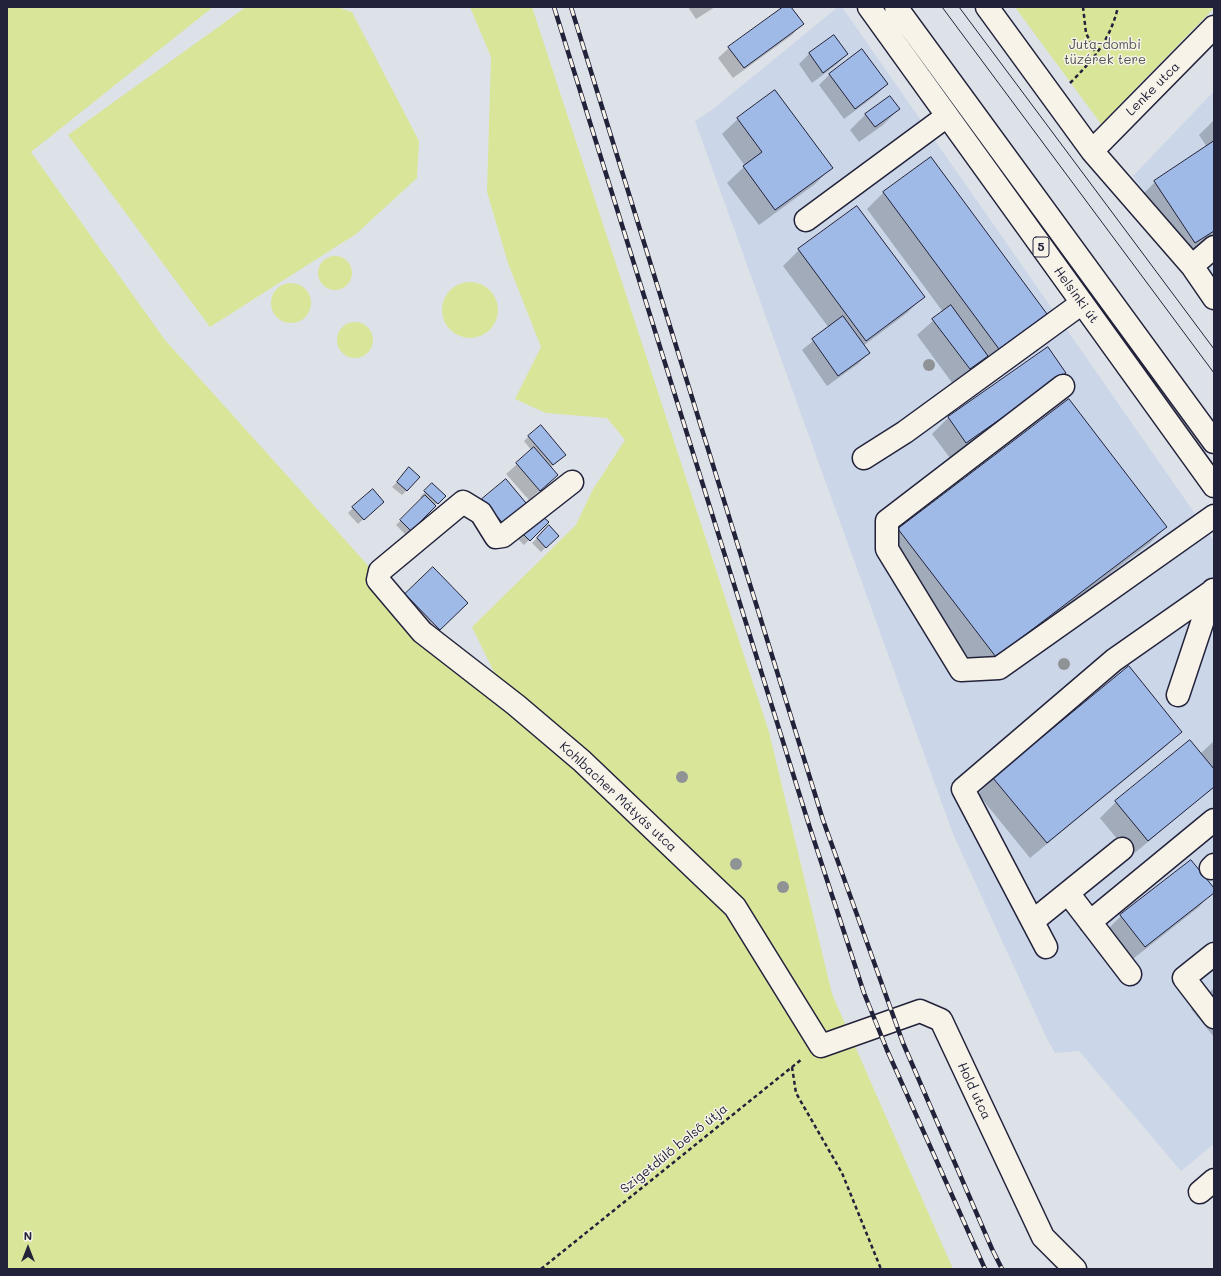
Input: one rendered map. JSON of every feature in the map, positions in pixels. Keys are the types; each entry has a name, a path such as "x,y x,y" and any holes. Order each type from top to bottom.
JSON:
{"street":[{"name":"Helsinki út","path":"869,7 1214,486"},
{"name":"Helsinki út","path":"896,7 1214,442"},
{"path":"987,7 1092,151 1192,266 1214,298"},
{"name":"Lenke utca","path":"1092,151 1214,27"},
{"path":"806,220 947,116"},
{"path":"1192,266 1214,247"},
{"path":"864,458 905,432 1082,303"},
{"path":"1063,386 887,521 887,549 961,670 999,668 1214,516"},
{"name":"Kohlbacher Mátyás utca","path":"572,482 503,536 496,537 481,513 463,502 380,571 378,580 422,632 516,705 582,761 736,907 821,1046"},
{"path":"1178,695 1209,625 1214,590"},
{"path":"1046,947 964,789 1114,660 1214,590"},
{"path":"1090,922 1214,820"},
{"path":"1033,921 1122,849"},
{"path":"1068,893 1130,974"},
{"path":"1214,954 1184,978 1214,1017"},
{"name":"Hold utca","path":"821,1046 920,1011 941,1020 1043,1237 1075,1269"}],"path":[{"path":"1083,7 1086,33 1096,54"},
{"path":"1084,70 1113,27 1118,7"},
{"name":"Szigetdűlő belső útja","path":"540,1269 792,1067 821,1046"},
{"path":"792,1067 796,1093 842,1173 881,1269"}],"shaded area":[{"path":"838,7 842,7 1214,541 1214,1144 1181,1171 1079,1051 1055,1053 1047,1039 953,834 695,121 712,110"},
{"path":"1214,91 1214,299 1133,176"}],"green space":[{"path":"7,7 213,7 31,152 165,340 409,611 496,676 472,627 576,525 592,491 625,440 607,418 546,413 515,399 541,347 508,263 487,192 491,57 470,7 532,7 769,732 832,994 953,1269 7,1269"},
{"path":"246,7 337,7 352,12 419,141 417,178 356,234 210,327 68,135"},
{"name":"Juta-dombi tüzérek tere","path":"1015,7 1214,7 1214,8 1101,124"},
{"path":"335,256 347,261 352,273 347,285 335,290 323,285 318,273 323,261"},
{"path":"470,282 481,284 490,290 496,299 498,310 496,321 490,330 481,336 470,338 459,336 450,330 444,321 442,310 444,299 450,290 459,284"},
{"path":"291,283 299,285 305,289 309,295 311,303 309,311 305,317 299,321 291,323 283,321 277,317 273,311 271,303 273,295 277,289 283,285"},
{"path":"359,322 368,327 372,333 372,347 368,353 359,358 351,358 342,353 338,347 337,336 342,327 348,323"}],"building":[{"path":"783,7 791,7 804,24 744,68 728,47"},
{"path":"834,35 848,54 823,73 809,53"},
{"path":"862,49 888,84 855,109 829,74"},
{"path":"775,90 833,168 775,210 743,166 762,152 737,118"},
{"path":"890,96 900,109 875,127 865,114"},
{"path":"1214,141 1214,231 1195,243 1154,181"},
{"path":"931,157 1047,314 999,349 883,192"},
{"path":"857,206 925,297 866,341 798,249"},
{"path":"951,305 988,356 970,369 932,319"},
{"path":"843,316 870,353 838,376 812,339"},
{"path":"1048,347 1066,373 966,443 948,417"},
{"path":"1069,399 1167,527 996,657 898,529"},
{"path":"541,425 566,455 553,465 528,436"},
{"path":"534,447 558,475 540,491 516,463"},
{"path":"409,467 420,477 407,491 397,482"},
{"path":"506,479 531,509 507,528 482,499"},
{"path":"432,483 446,496 438,504 424,491"},
{"path":"373,489 384,502 364,520 352,507"},
{"path":"425,495 436,506 411,531 400,520"},
{"path":"541,515 549,522 530,541 522,533"},
{"path":"549,525 559,536 546,548 537,538"},
{"path":"433,567 468,603 440,630 405,594"},
{"path":"1129,666 1182,732 1047,843 993,778"},
{"path":"1190,740 1214,769 1214,787 1148,841 1115,801"},
{"path":"1191,860 1214,888 1214,893 1145,947 1120,915"}],"tram line":[{"path":"942,7 1214,373"},
{"path":"959,7 1214,349"}],"railway":[{"path":"554,7 809,825 864,993 887,1050 985,1269"},
{"path":"571,7 823,820 903,1043 1002,1269"}]}
